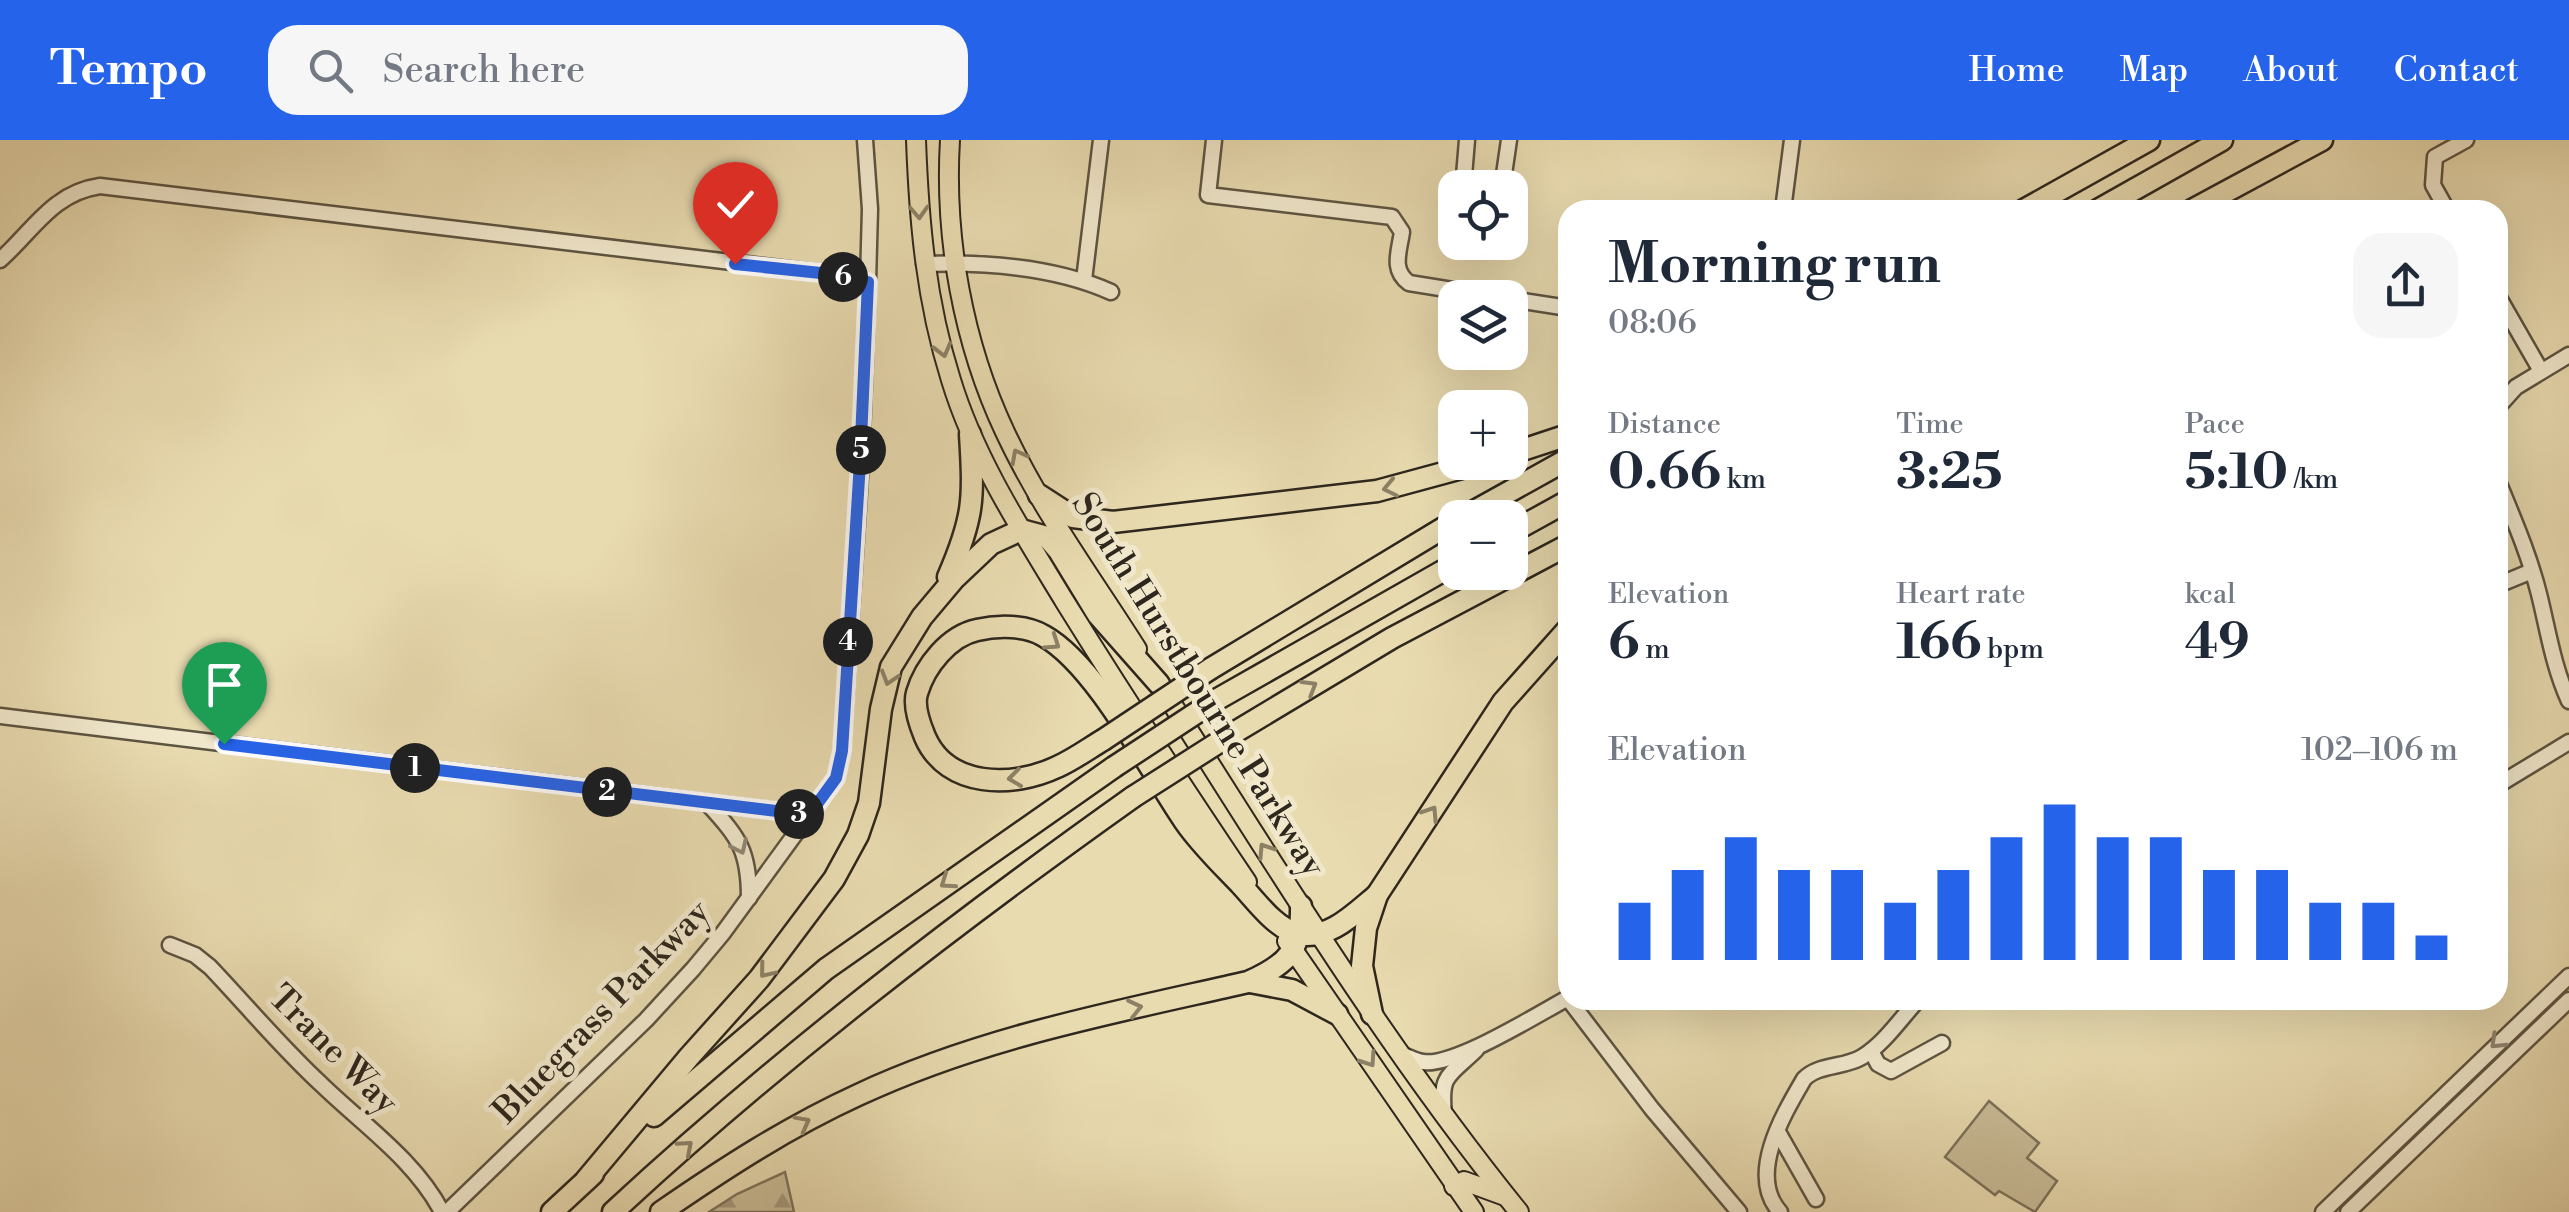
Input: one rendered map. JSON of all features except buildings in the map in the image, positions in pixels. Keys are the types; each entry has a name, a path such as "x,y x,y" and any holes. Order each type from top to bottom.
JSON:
{"highway":[{"path":"2042,200 2149,140"},
{"path":"2116,200 2222,140"},
{"path":"2211,200 2322,140"},
{"path":"940,596 969,527 974,497 970,434"},
{"path":"1528,448 1558,437"},
{"path":"1494,500 1558,465"},
{"path":"1039,494 1072,516 1113,522 1360,494 1438,477"},
{"path":"1528,524 1558,507"},
{"path":"586,1180 759,980 834,879 858,835 869,804 881,709 891,667 922,617 991,544 1021,530 1047,537 1098,615 1159,684"},
{"path":"1303,939 1269,916 1188,827 1123,727 1088,674 1067,652 1041,634 1008,626 975,630 947,645 915,696 919,724 930,750 954,771 985,781 1026,778 1057,767 1103,740 1123,727 1210,670 1438,532"},
{"path":"613,1212 811,1040 1026,873 1134,797 1392,638 1558,550"},
{"path":"552,1212 693,1079 826,969 1216,700 1438,574"},
{"path":"1372,1014 1362,966 1366,928 1377,895 1503,702 1558,640"},
{"path":"661,1212 742,1157 800,1124 908,1074 1040,1030 1248,982 1274,970 1303,939 1342,924 1377,895"},
{"path":"1300,906 1303,939"},
{"path":"1248,982 1292,990 1337,1014"}],"main road":[{"name":"South Hurstbourne Parkway","path":"916,140 924,264 951,380 970,434 1021,530 1131,708 1269,916"},
{"name":"South Hurstbourne Parkway","path":"950,140 949,198 955,263 987,386 1004,430 1039,494 1300,906"},
{"name":"South Hurstbourne Parkway","path":"1303,939 1372,1014 1519,1212"},
{"path":"1303,939 1337,1014 1474,1212"},
{"path":"1454,1186 1464,1181 1506,1196"}],"street":[{"name":"Bluegrass Parkway","path":"444,1212 646,1020 703,957 836,778 842,751 860,462 870,209 865,140"},
{"path":"1084,280 1101,140"},
{"path":"1214,140 1208,195 1392,218 1402,232 1396,267 1400,277 1409,283 1438,288"},
{"path":"1462,170 1467,140"},
{"path":"1505,170 1509,140"},
{"path":"1784,200 1792,140"},
{"path":"2442,200 2433,186 2435,157 2466,140"},
{"path":"0,260 59,200 100,186 830,274 868,282"},
{"path":"924,264 955,263 1084,280 1111,292"},
{"path":"1528,302 1558,306"},
{"path":"2508,313 2541,371"},
{"path":"2508,396 2569,355"},
{"path":"2508,504 2532,570 2552,656 2569,701"},
{"path":"2508,581 2532,570"},
{"path":"0,716 809,815"},
{"path":"2508,779 2569,742"},
{"path":"709,805 737,836 746,856 748,898"},
{"name":"Trane Way","path":"170,945 210,967 318,1082 396,1154 444,1212"},
{"path":"2323,1212 2569,976"},
{"path":"2348,1212 2569,1000"},
{"path":"1400,1054 1422,1062 1437,1062 1484,1044 1558,1004"},
{"path":"1576,1010 1738,1212"},
{"path":"1780,1212 1768,1195 1765,1175 1778,1132 1809,1074 1844,1066 1871,1052 1909,1010"},
{"path":"2527,1013 2540,1026"},
{"path":"1871,1052 1878,1064 1891,1072 1942,1043"},
{"path":"1444,1115 1444,1081 1484,1044"},
{"path":"1778,1132 1816,1199"},
{"path":"2402,1134 2414,1146"}],"green space":[{"path":"1989,1101 2039,1143 2027,1158 2057,1181 2035,1212 1999,1191 1995,1195 1945,1157"},
{"path":"785,1172 794,1212 709,1212 737,1194"}],"route":[{"path":"224,744 809,815 836,778 842,751 868,282 735,264"}]}
